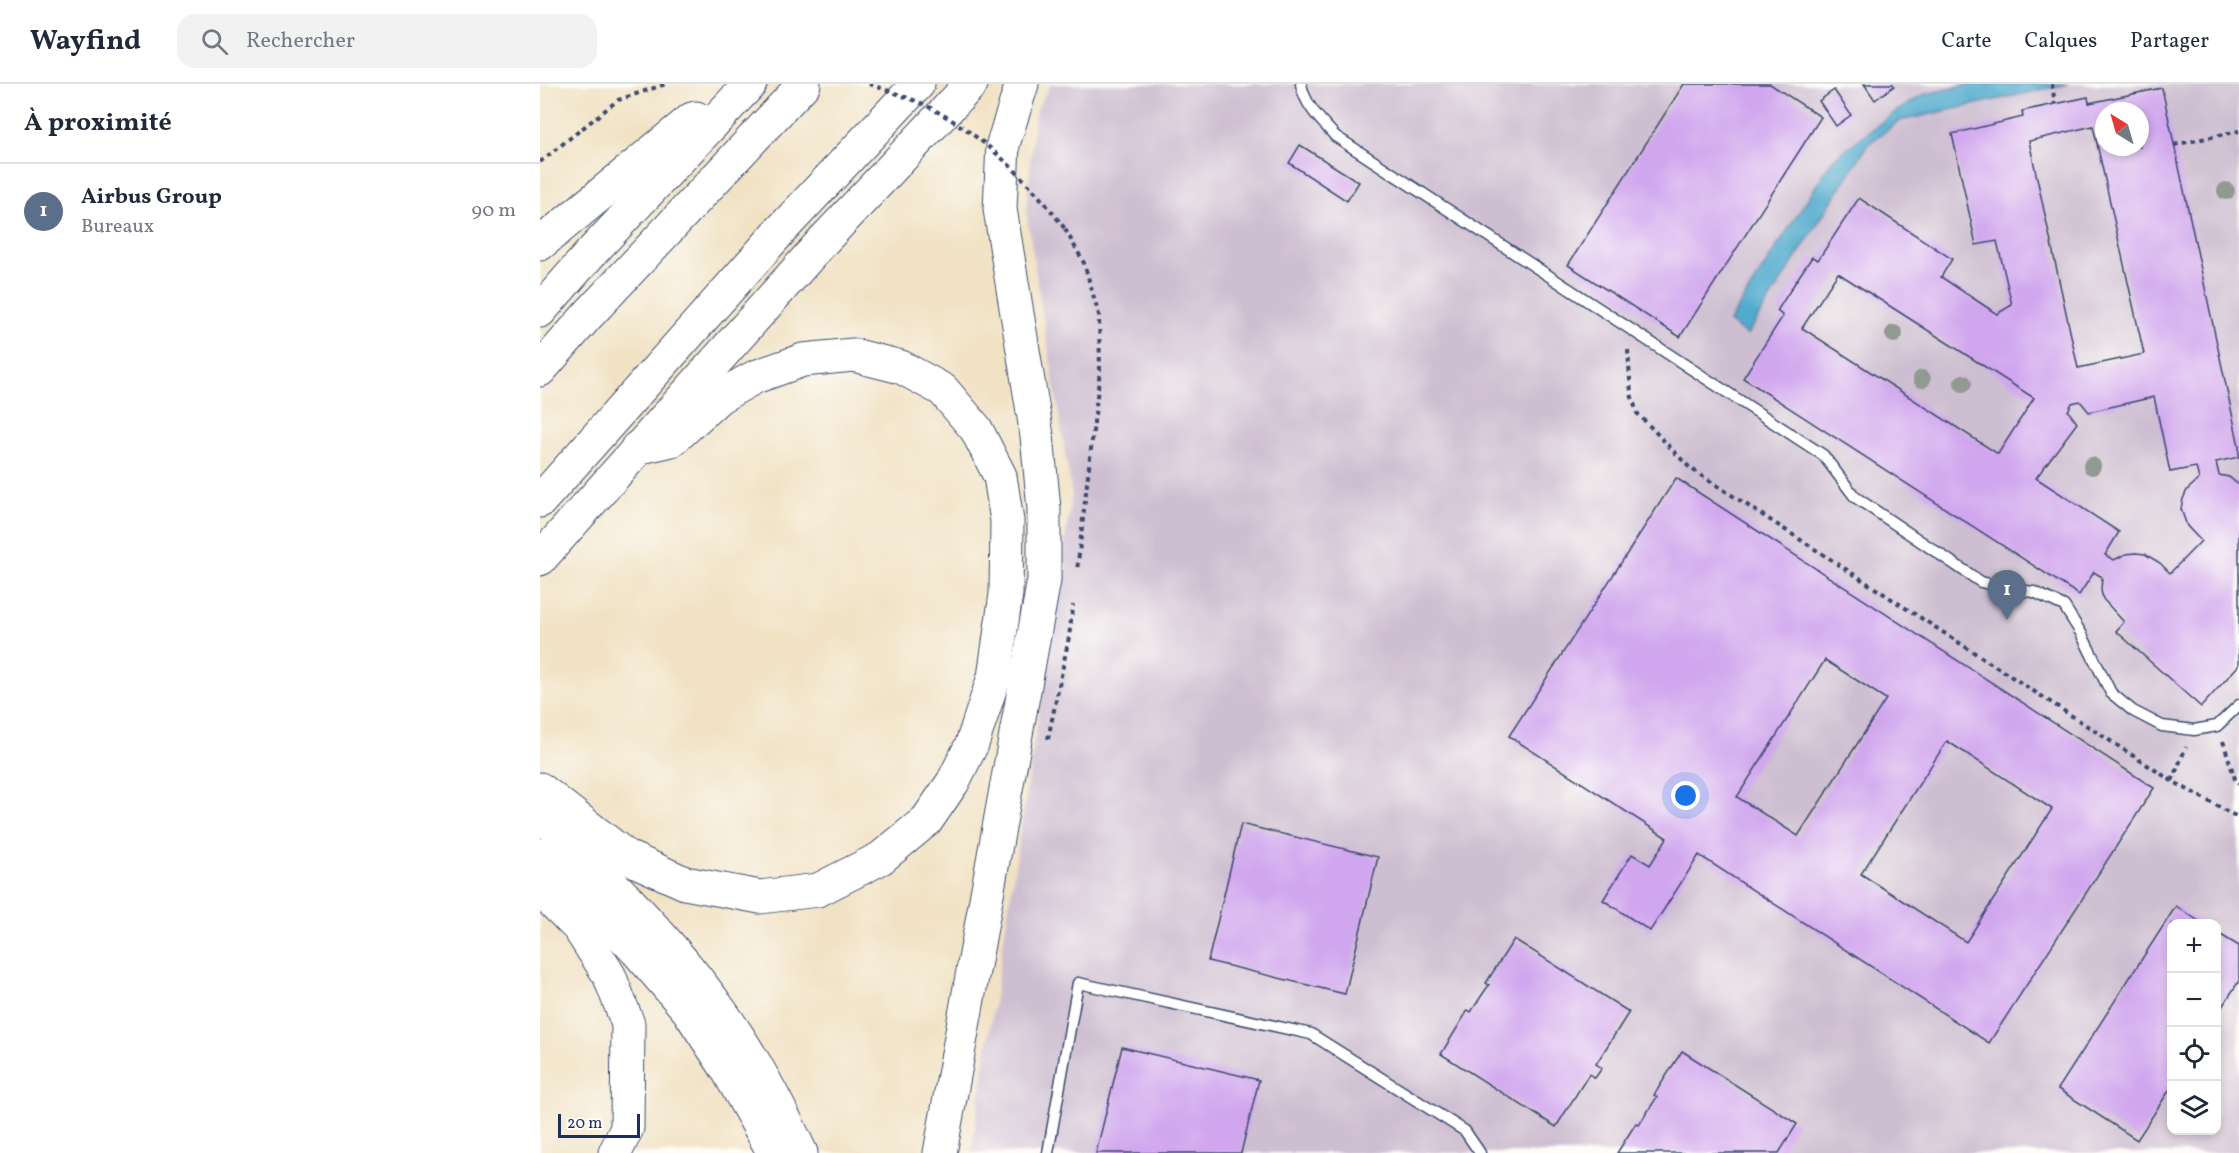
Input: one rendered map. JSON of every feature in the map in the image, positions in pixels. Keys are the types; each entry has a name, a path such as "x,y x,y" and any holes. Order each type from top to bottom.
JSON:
{"main road":[{"path":"540,311 589,255 750,84"},
{"path":"540,370 604,298 804,84"},
{"path":"540,501 781,230 918,84"},
{"path":"540,559 822,242 971,84"},
{"path":"940,1153 1044,580 1044,509 1037,436 1000,209 1003,144 1022,84"},
{"path":"540,244 692,119 726,109"},
{"path":"540,789 627,857 685,883 760,897 818,890 881,858 927,819 953,782 972,744 994,677 1006,594 1007,521 1000,476 976,429 944,390 901,367 854,356 803,360 755,377 719,397 672,440 637,448"},
{"path":"540,813 607,879 671,948 722,1013 789,1147"},
{"path":"540,855 572,883 688,1010 727,1069 789,1147"},
{"path":"540,889 579,928 609,975 628,1024 627,1128 615,1153"}],"lane":[{"path":"1301,84 1303,94 1315,114 1335,136 1823,455 1855,497 1981,582 2034,592 2064,606 2081,633 2111,693 2133,711 2162,726 2194,730 2217,726 2239,705"},
{"path":"1048,1153 1078,983 1311,1034 1465,1131 1480,1153"}],"path":[{"path":"540,162 618,100 666,84"},
{"path":"869,84 920,103 961,126 989,146 1021,175 1065,229"},
{"path":"2052,84 2055,104"},
{"path":"2174,145 2239,131"},
{"path":"1630,328 1628,376 1631,394 1638,413 1690,468 2172,781 2239,818"},
{"path":"2217,726 2236,782 2239,783"},
{"path":"2172,781 2194,730"}],"shaded area":[{"path":"1051,84 2239,84 2239,1153 971,1153 1072,495 1026,211 1035,112"}],"water":[{"path":"1972,84 2068,84 1899,121 1868,144 1747,335 1729,322 1833,159 1894,113 1925,94"}],"building":[{"path":"1684,84 1770,84 1821,117 1680,337 1568,265"},
{"path":"1864,84 1893,84 1894,86 1875,100"},
{"path":"2162,88 2239,446 2239,457 2216,462 2219,475 2229,477 2239,485 2239,665 2201,707 2116,631 2124,622 2103,599 2102,577 2094,572 2079,595 1743,378 1783,316 1777,311 1796,281 1812,257 1818,260 1859,198 1952,259 1941,277 1997,314 2012,305 1997,241 1976,245 1952,134 2023,117 2022,111 2088,97 2089,103","holes":["2095,102 2149,102 2149,156 2100,156 2144,354 2078,368 2029,141 2093,126 2095,135","1838,273 2034,398 1998,454 1802,328","2154,397 2170,472 2196,467 2199,479 2187,490 2181,509 2187,526 2201,541 2170,573 2160,563 2145,554 2126,554 2114,560 2105,555 2119,532 2036,478 2077,423 2068,411 2072,403 2080,401 2089,412"]},
{"path":"1834,90 1851,115 1836,126 1819,101"},
{"path":"1300,145 1359,182 1347,201 1289,163"},
{"path":"1676,478 2154,788 1989,1043 1699,855 1650,931 1603,900 1632,854 1650,865 1667,838 1509,736","holes":["1825,660 1886,699 1798,836 1737,797","1947,741 2052,809 1966,942 1861,874"]},
{"path":"1241,824 1378,857 1345,994 1208,961"},
{"path":"2176,906 2196,919 2168,919"},
{"path":"2167,920 2167,1094 2137,1140 2058,1089"},
{"path":"2221,935 2239,946 2239,981 2221,1008"},
{"path":"1514,939 1629,1012 1596,1064 1602,1068 1595,1078 1589,1074 1556,1127 1441,1054 1468,1010 1471,1012 1489,985 1486,983"},
{"path":"1122,1047 1259,1080 1241,1153 1096,1153"},
{"path":"1682,1051 1797,1124 1779,1153 1617,1153 1636,1123 1639,1125 1657,1097 1654,1095"}],"place":[{"name":"Airbus Group","path":"2007,620"}]}
